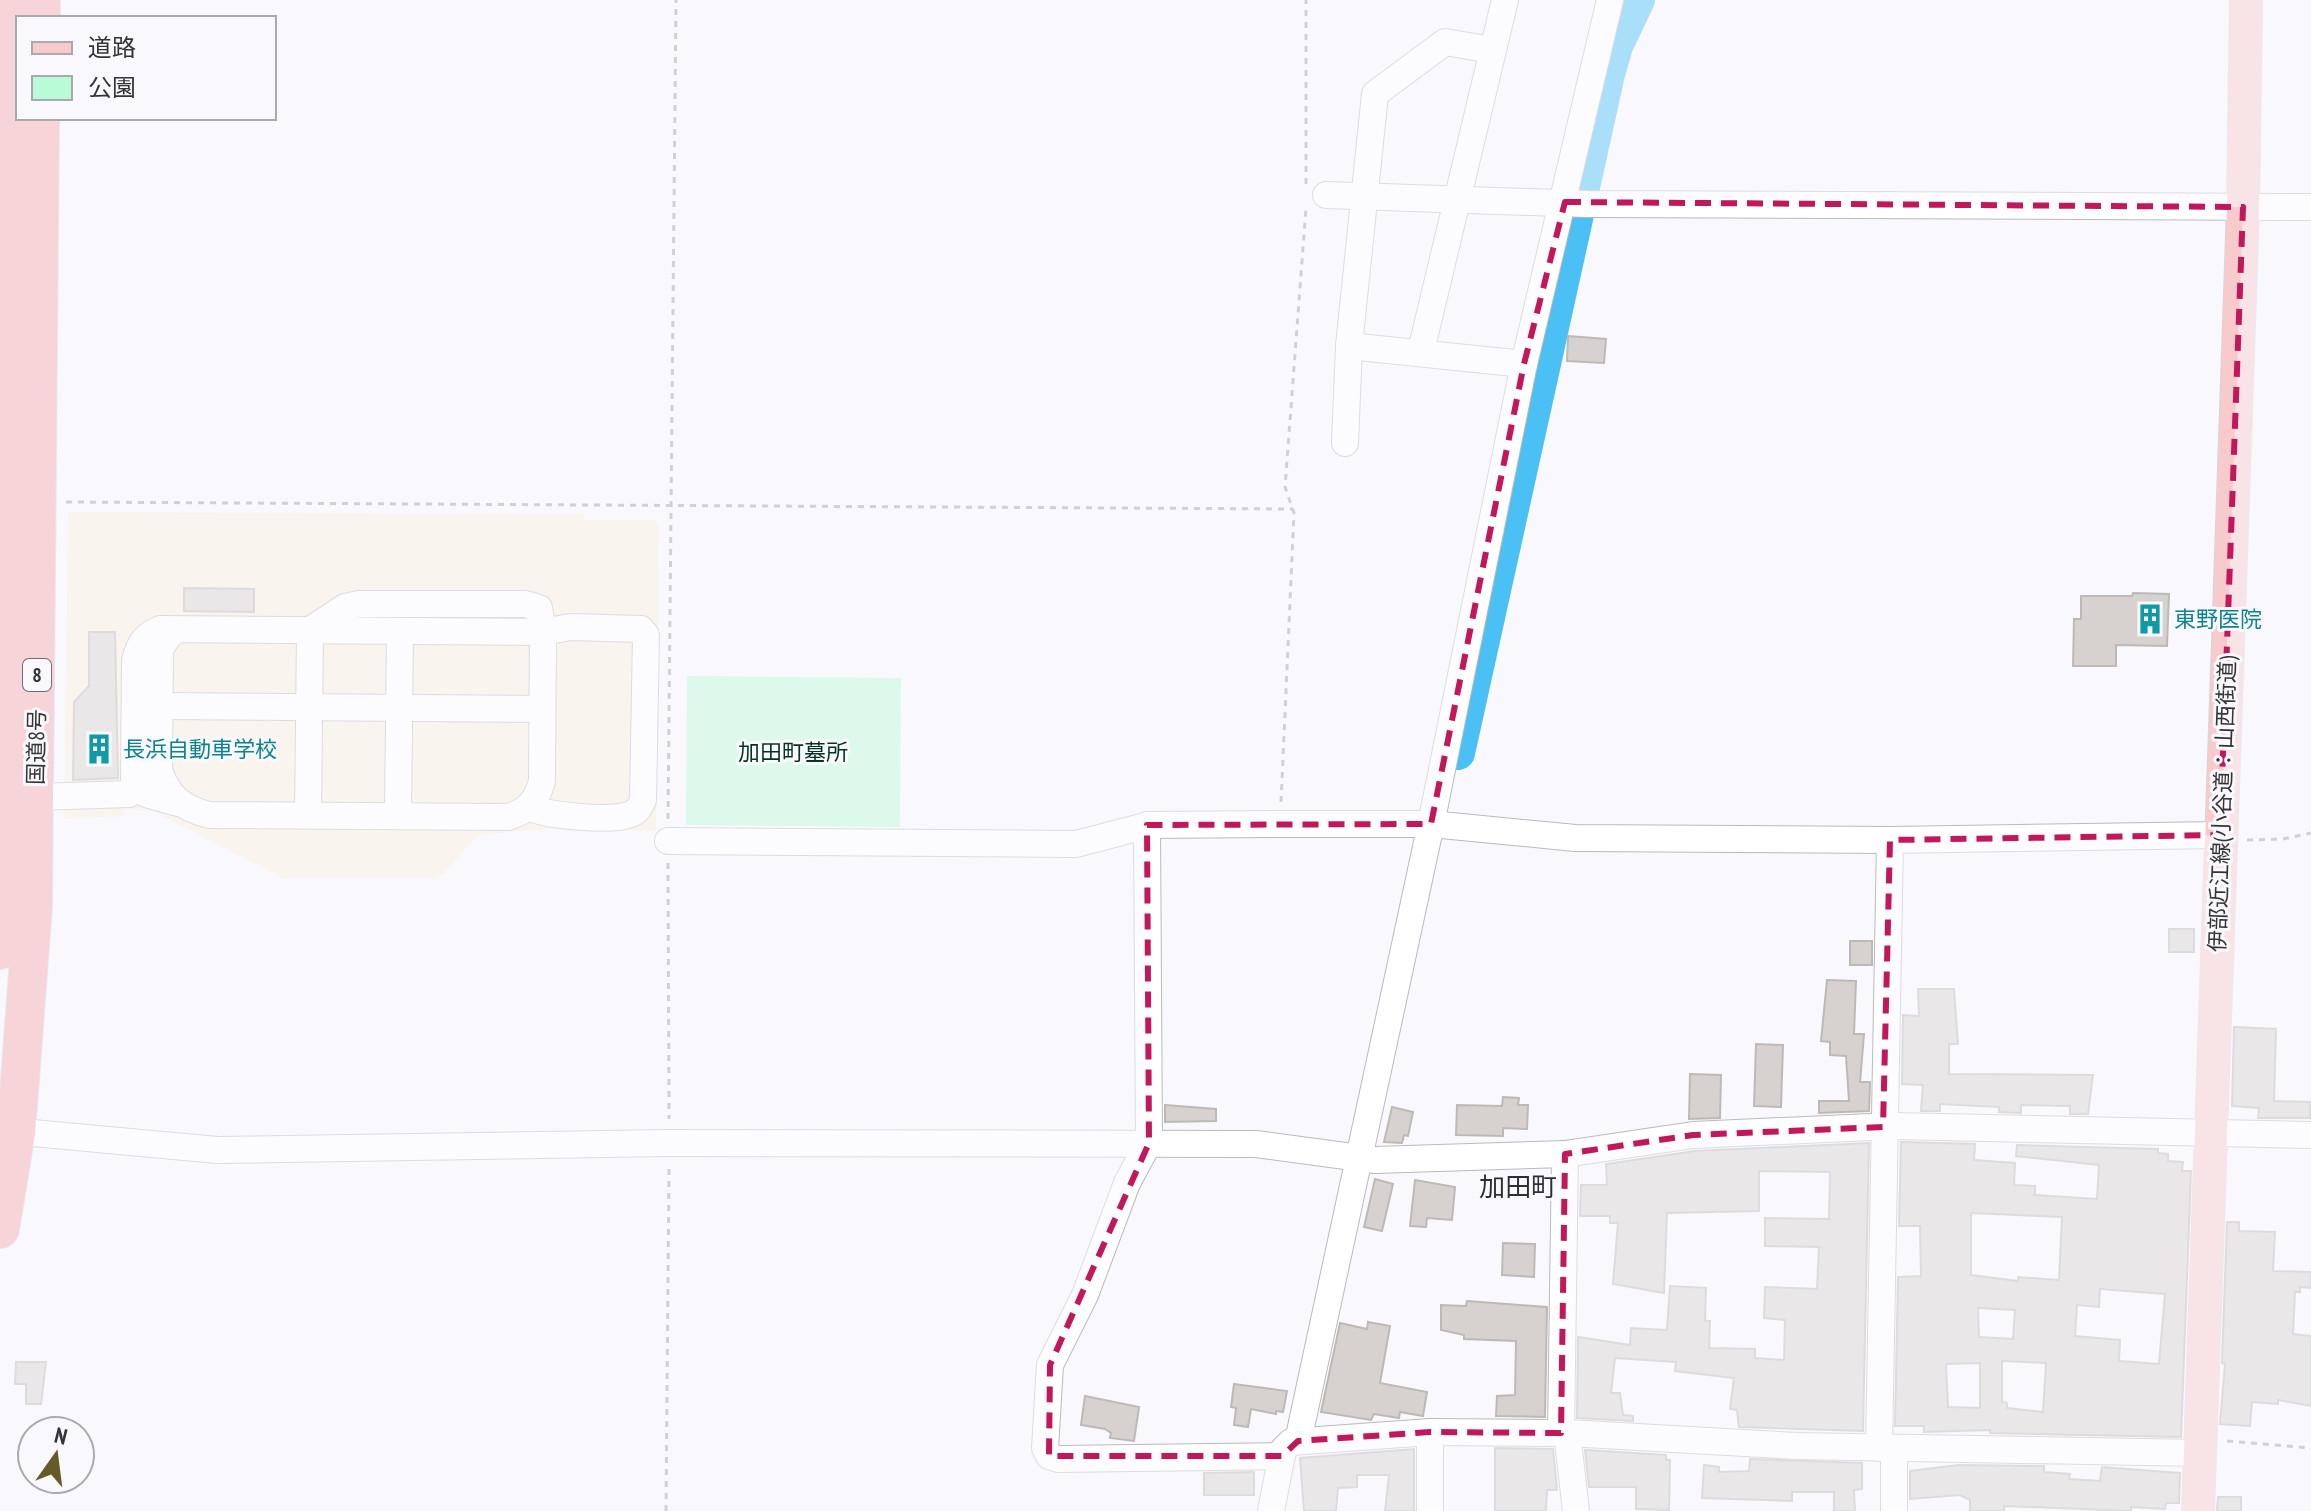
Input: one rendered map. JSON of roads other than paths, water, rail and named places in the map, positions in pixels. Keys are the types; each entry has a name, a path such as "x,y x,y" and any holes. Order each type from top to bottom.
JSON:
{"highway":[{"name":"国道8号","path":"0,950 7,747 11,0"},
{"name":"国道8号","path":"0,1229 33,906 40,120"}],"main road":[{"name":"伊部近江線(小谷道：山西街道)","path":"2198,1511 2207,1455 2206,1365 2220,835 2243,207 2246,0"}],"street":[{"path":"1421,351 1460,199 1505,0"},
{"path":"1271,1511 1364,1158 1438,825 1524,364 1575,203 1610,0"},
{"path":"1345,443 1349,346 1375,94 1445,42 1492,50"},
{"path":"1313,193 1575,203 2311,207"},
{"path":"1349,346 1524,364"},
{"path":"137,786 146,794 209,815 508,817 529,807 538,797 542,781 543,632 539,608 525,604 359,604 345,607 310,630"},
{"path":"36,797 129,794 137,786 135,661 138,644 160,629 543,632 570,627 635,627 646,635 643,800 640,808 628,816 545,815 529,807"},
{"path":"178,630 170,634 160,649 159,706 159,770 165,788 178,803"},
{"path":"308,815 310,630"},
{"path":"398,816 400,631"},
{"path":"159,706 542,709"},
{"path":"668,841 1076,844 1147,825 1280,824 1438,825 1575,838 1890,840 2220,835"},
{"path":"1147,825 1148,1144 1127,1183 1085,1295 1050,1365 1045,1448 1049,1456 1058,1459 1290,1448 1430,1432 1564,1433 1886,1448 2207,1455"},
{"path":"1890,840 1883,1127 1886,1448 1894,1511"},
{"path":"8,1131 217,1150 669,1143 1256,1144 1364,1158 1565,1154 1693,1135 1883,1127 2311,1135"},
{"path":"1565,1154 1564,1433 1576,1511"},
{"path":"1430,1432 1430,1511"}],"waterway":[{"path":"1458,753 1608,74 1616,46 1638,0"}],"place":[{"name":"東野医院","path":"2150,619"},
{"name":"長浜自動車学校","path":"99,749"}],"district":[{"name":"加田町","path":"1518,1187"}],"park label":[{"name":"加田町墓所","path":"793,752"}]}
